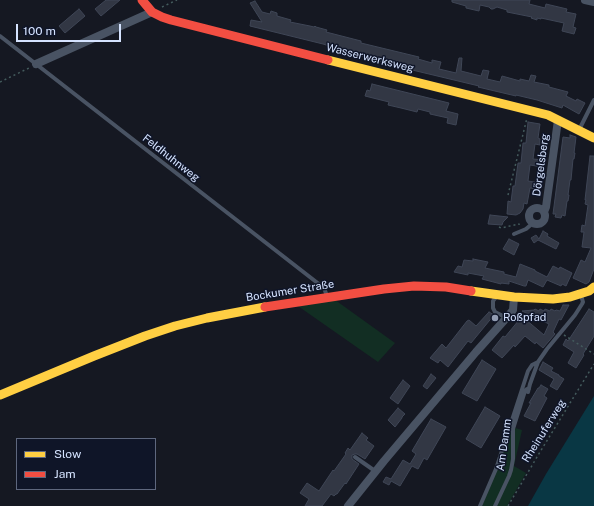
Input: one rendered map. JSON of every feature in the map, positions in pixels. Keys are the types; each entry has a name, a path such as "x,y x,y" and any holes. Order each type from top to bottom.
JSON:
{"street":[{"name":"Wasserwerksweg","path":"142,0 152,12 171,20 548,115 594,138"},
{"path":"586,0 594,2"},
{"path":"36,64 152,12"},
{"name":"Dörgelsberg","path":"533,223 539,224 543,222 545,217 544,212 546,207 558,120"},
{"name":"Bockumer Straße","path":"0,395 145,336 175,326 207,318 254,309 384,289 421,286 446,287 514,297 553,299 570,297 590,291 594,287"},
{"path":"348,506 375,471 513,310 514,297"}],"lane":[{"name":"Feldhuhnweg","path":"0,36 324,288 328,297"},
{"path":"579,130 594,100"},
{"path":"514,234 526,229 533,223"},
{"name":"Am Damm","path":"495,506 511,470 513,454 513,429 525,391 527,389 529,390 535,367 538,362 582,304 583,302 580,294"},
{"path":"497,295 493,301 493,308 495,312 503,316 509,315"},
{"path":"480,506 496,468 528,371 532,365 538,362"},
{"path":"355,457 375,471"}],"path":[{"path":"152,12 176,0"},
{"path":"0,82 36,64"},
{"path":"508,195 528,110"},
{"path":"499,227 501,228 519,224 521,231"},
{"path":"560,334 594,354"},
{"name":"Rheinuferweg","path":"508,506 594,364"}],"green space":[{"path":"331,297 395,343 378,362 295,304"},
{"path":"512,427 522,430 514,466 526,473 507,506 482,506"}],"water":[{"path":"594,396 594,506 528,506 546,474"}],"building":[{"path":"106,0 120,0 101,16 95,9"},
{"path":"452,0 530,0 529,4 545,8 546,4 567,9 566,12 576,14 573,27 576,28 574,34 562,31 564,23 541,18 537,18 537,20 531,18 532,17 507,12 507,10 497,7 491,9 480,5 479,11 466,8 466,6 452,2"},
{"path":"255,1 262,12 270,14 271,11 277,13 277,16 291,20 290,22 315,26 327,30 326,32 361,41 361,43 419,57 418,59 432,63 432,60 441,62 439,69 456,73 459,58 462,58 461,71 481,76 483,70 489,71 487,79 500,82 502,76 520,81 520,79 529,81 531,75 536,76 534,82 549,85 549,87 568,92 566,96 576,101 577,99 585,103 579,114 563,105 562,108 537,100 478,87 479,86 383,63 361,56 362,55 358,53 250,26 251,20 262,22 250,3"},
{"path":"79,9 85,16 65,33 59,26"},
{"path":"372,84 449,103 446,111 458,114 456,125 447,123 448,118 430,114 430,112 418,109 417,112 388,105 389,102 365,96 367,90 370,91"},
{"path":"528,122 540,124 538,138 540,139 540,145 535,144 533,159 544,160 543,167 530,165 528,181 540,183 540,189 530,188 527,204 524,203 523,209 520,213 516,215 507,214 508,201 511,202 513,186 515,186 518,163 521,163 523,143 526,143"},
{"path":"570,135 576,137 575,153 565,216 562,215 561,218 555,217 556,214 553,214 563,137 570,138"},
{"path":"590,156 594,156 594,269 589,282 586,284 573,278 581,260 585,262 591,248 582,247 584,232 581,232 582,225 585,226 588,205 585,204 585,200"},
{"path":"490,215 508,217 502,225 488,224"},
{"path":"543,231 548,234 547,236 559,243 556,249 538,240 534,243 531,238 536,235 539,239"},
{"path":"509,239 519,244 514,255 503,249"},
{"path":"473,259 488,262 485,268 504,272 504,274 516,277 520,264 547,277 553,266 559,269 560,267 572,273 566,286 562,284 561,286 547,280 543,287 528,280 526,286 509,281 509,284 501,284 482,279 484,276 454,272 458,266 462,267 464,260 473,261"},
{"path":"563,305 569,305 561,320 559,319 553,332 555,334 543,348 525,336 502,358 492,350 519,320 519,314 544,335 549,324 522,311 535,309 539,311 540,309 544,311 545,309 550,311 551,309 560,311"},
{"path":"589,309 594,312 594,336 576,368 568,363 574,352 563,345 566,339 568,341"},
{"path":"489,312 494,315 471,343 468,341 448,367 440,360 438,363 430,358 442,344 446,348 467,321 469,320 476,326"},
{"path":"482,360 496,369 477,401 462,393"},
{"path":"543,362 553,368 551,371 564,379 557,390 550,386 554,379 539,370"},
{"path":"431,374 436,378 427,389 423,386"},
{"path":"403,380 410,386 398,404 390,398"},
{"path":"541,385 548,389 544,396 547,398 535,421 524,416 531,403 529,403"},
{"path":"485,407 500,416 481,448 466,439"},
{"path":"398,408 405,414 395,427 388,420"},
{"path":"431,419 446,427 427,460 424,458 418,469 412,466 400,486 391,481 389,485 383,482 386,477 391,479 403,460 410,464 416,454 412,451"},
{"path":"362,433 368,438 366,440 374,446 365,459 357,454 352,455 352,459 359,464 346,484 345,483 334,496 331,494 322,506 305,506 309,499 300,493 307,483 319,491 346,454 345,453 348,448 350,450"}],"traffic: slow":[{"path":"328,60 548,115 594,138"},
{"path":"471,291 514,297 553,299 570,297 589,291 594,287"},
{"path":"0,395 94,356 175,326 207,318 265,307"}],"traffic: jam":[{"path":"142,0 152,12 171,20 328,60"},
{"path":"265,307 384,289 414,286 446,287 471,291"}],"place":[{"name":"Roßpfad","path":"495,318"}]}
